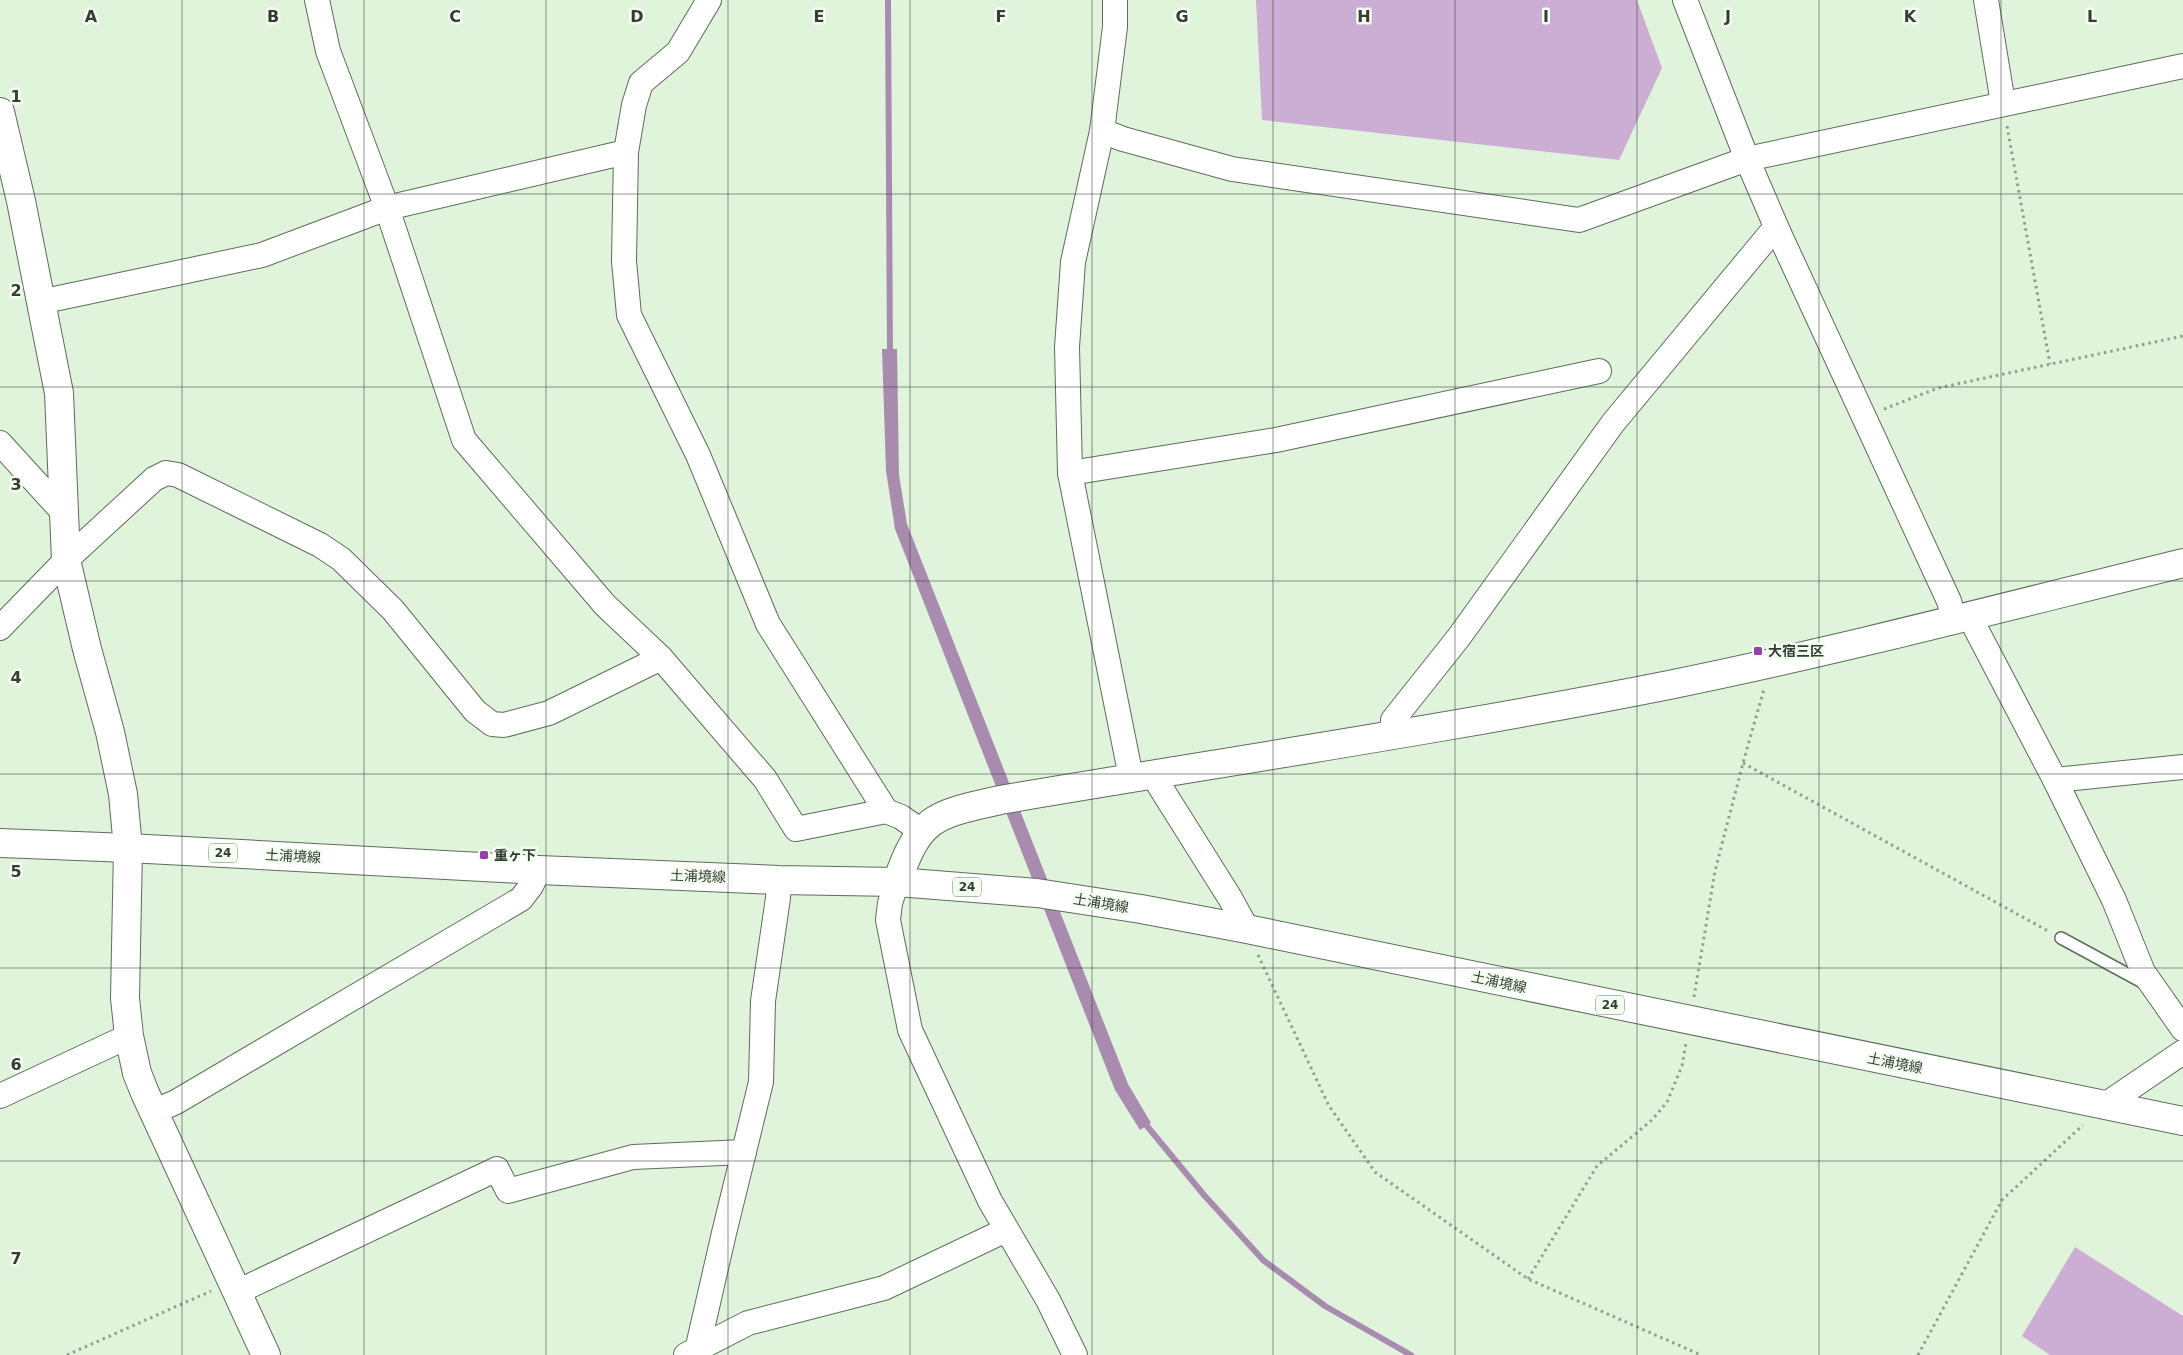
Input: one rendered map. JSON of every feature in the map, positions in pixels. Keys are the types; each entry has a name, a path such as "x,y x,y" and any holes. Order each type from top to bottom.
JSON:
{"street":[{"path":"318,0 328,51 387,208 464,440 605,605 661,658 765,779 796,828 886,811"},
{"path":"709,0 678,52 642,84 634,104 626,152 624,261 629,315 698,455 768,624 886,811 921,831"},
{"path":"1115,0 1115,27 1102,131 1073,262 1067,347 1070,473 1144,775 1159,785 1230,898 1247,929"},
{"path":"1685,0 1747,159 1778,230 1863,418 1949,600 1976,629 2055,780 2114,900 2142,972 2183,1029"},
{"path":"1986,0 2003,103"},
{"path":"1102,131 1124,139 1232,169 1579,220 1747,159 2183,66"},
{"path":"0,112 21,201 59,393 62,511 66,560 87,649 119,769 127,817 125,998 137,1073 153,1112 266,1355"},
{"path":"40,302 262,255 387,208 626,152"},
{"path":"1396,734 1393,720 1459,637 1613,423 1770,234 1778,230"},
{"path":"1070,473 1276,440 1599,371"},
{"path":"0,443 62,511"},
{"path":"0,628 66,560 154,479 166,473 178,475 320,545 341,559 393,610 475,711 492,724 504,725 549,713 661,658"},
{"path":"1075,1355 1048,1300 1006,1230 986,1192 910,1030 888,920 890,903 912,844 921,831 936,819 959,809 1000,800 1396,734 1669,685 1963,617 2183,563"},
{"path":"2055,780 2183,767"},
{"name":"土浦境線","path":"0,843 539,870 779,880 897,882 1037,893 1141,909 1247,929 2183,1121"},
{"path":"153,1112 176,1102 521,899 532,886 539,870"},
{"path":"693,1353 761,1082 763,1001 777,908 779,880"},
{"path":"0,1096 130,1036"},
{"path":"2105,1105 2183,1052"},
{"path":"235,1287 496,1169 508,1191 633,1157 744,1152"},
{"path":"693,1353 748,1323 884,1288 1006,1230"}],"lane":[{"path":"2061,938 2155,989"}],"path":[{"path":"2003,103 2050,364"},
{"path":"1863,418 1938,388 2183,336"},
{"path":"1528,1280 1597,1166 1652,1120 1667,1102 1682,1066 1716,871 1742,763 1767,678 1764,664"},
{"path":"1742,763 2061,938"},
{"path":"1247,929 1329,1106 1376,1172 1528,1280 1701,1355"},
{"path":"1918,1355 2002,1200 2105,1105"},
{"path":"67,1355 235,1287"}],"shaded area":[{"path":"1256,0 1637,0 1662,68 1619,160 1262,120"},
{"path":"882,349 897,349 899,475 907,524 1128,1084 1151,1123 1140,1130 1115,1090 895,529 886,471"},
{"path":"2075,1247 2183,1316 2183,1355 2050,1355 2022,1336"}],"waterway":[{"path":"888,0 890,358"},
{"path":"1142,1120 1204,1195 1263,1260 1325,1306 1411,1355"}],"place":[{"name":"大宿三区","path":"1758,651"},
{"name":"重ヶ下","path":"484,855"}]}
